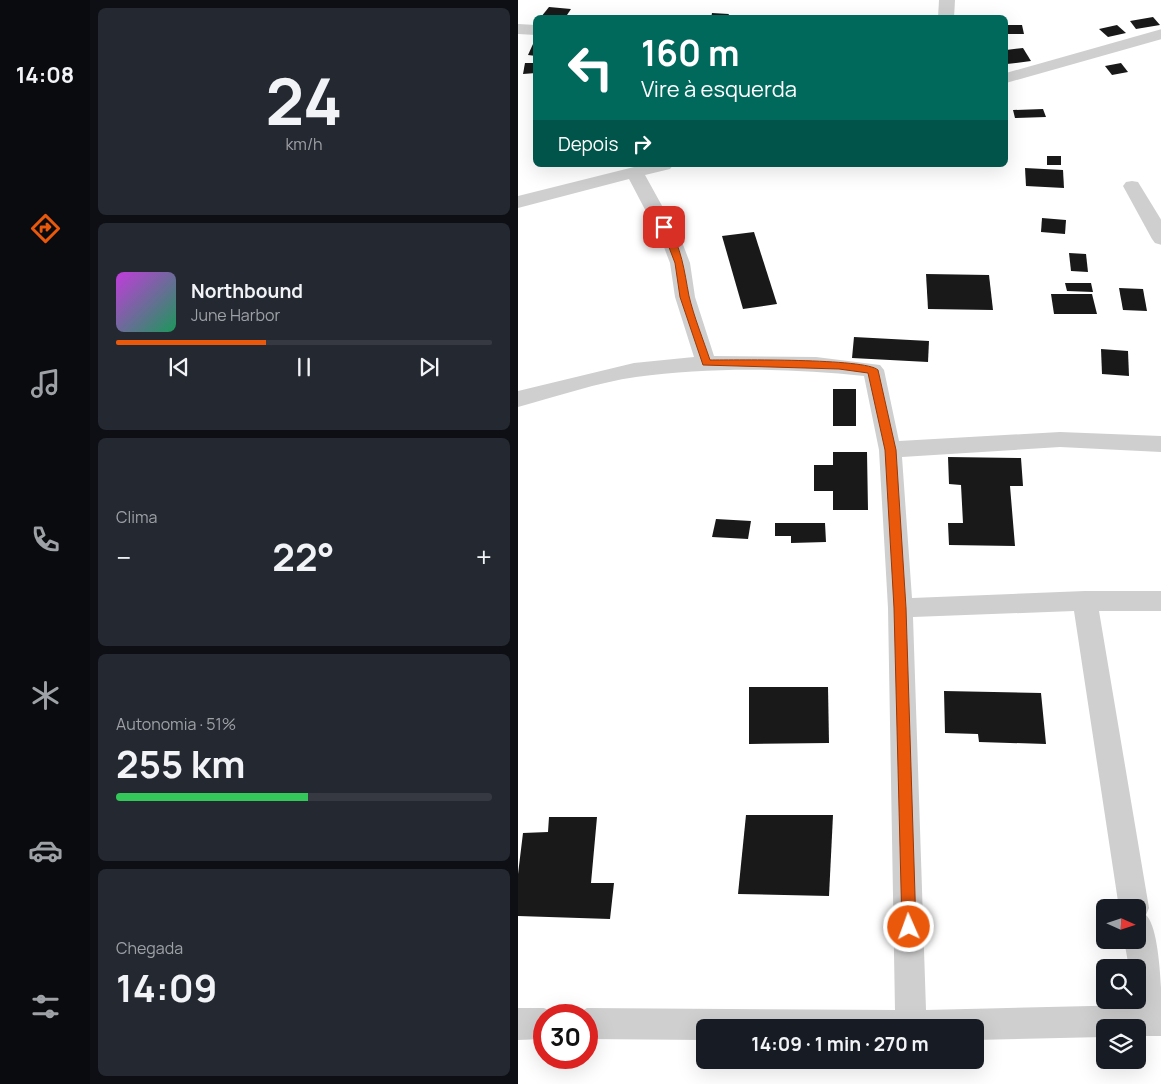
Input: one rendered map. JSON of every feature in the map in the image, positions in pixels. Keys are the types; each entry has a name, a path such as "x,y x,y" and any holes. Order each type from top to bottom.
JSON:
{"street":[{"path":"946,15 947,0"},
{"path":"518,29 533,30"},
{"path":"1008,77 1162,34"},
{"path":"1008,67 1048,66"},
{"path":"518,202 655,167"},
{"path":"634,172 672,242 680,263 684,297 706,363"},
{"path":"1132,186 1162,239"},
{"path":"518,399 634,370 706,363 839,365 873,370 890,450 900,608 911,1019"},
{"path":"890,450 1032,440 1130,440 1162,444"},
{"path":"900,608 1085,601 1162,601"},
{"path":"1085,601 1133,899"},
{"path":"984,1024 1157,1020 1142,949"},
{"path":"518,1024 533,1024"},
{"path":"598,1024 696,1025"}],"building":[{"path":"549,7 571,9 567,15 543,15"},
{"path":"712,13 729,14 728,15 712,15"},
{"path":"1153,17 1160,25 1136,29 1130,21"},
{"path":"1008,25 1022,25 1024,34 1008,34"},
{"path":"1117,25 1126,33 1108,37 1099,29"},
{"path":"533,44 533,56 528,55"},
{"path":"1023,48 1031,61 1008,64 1008,50"},
{"path":"525,63 533,63 533,73 523,74"},
{"path":"1121,63 1128,72 1112,75 1105,66"},
{"path":"1043,109 1046,117 1015,118 1013,110"},
{"path":"1047,156 1061,156 1061,165 1047,165"},
{"path":"1025,168 1063,170 1064,188 1026,186"},
{"path":"1042,218 1066,220 1065,234 1041,232"},
{"path":"754,232 777,304 743,309 722,236"},
{"path":"1069,253 1086,254 1088,272 1071,271"},
{"path":"926,274 989,275 993,310 928,309"},
{"path":"1065,283 1091,283 1093,292 1067,291"},
{"path":"1119,288 1143,289 1147,311 1123,310"},
{"path":"1051,294 1092,294 1097,314 1054,314"},
{"path":"854,337 929,341 928,362 852,358"},
{"path":"1101,349 1128,351 1129,376 1102,374"},
{"path":"833,389 856,389 856,426 833,426"},
{"path":"833,452 867,452 868,510 833,510 833,491 814,491 814,465 833,465"},
{"path":"948,457 1021,458 1023,486 1010,486 1015,546 949,545 948,523 963,523 961,485 949,484"},
{"path":"716,519 751,521 748,539 712,537"},
{"path":"775,523 825,523 826,542 791,543 791,536 775,536"},
{"path":"749,687 828,687 829,743 749,744"},
{"path":"944,691 1041,693 1046,744 979,742 978,734 945,733"},
{"path":"746,815 833,815 829,896 738,894"},
{"path":"549,817 597,817 591,883 614,883 610,919 518,916 518,874 523,833 548,832"}],"route":[{"path":"664,227 680,263 684,297 706,363 816,364 873,370 890,450 900,608 909,927"}]}
